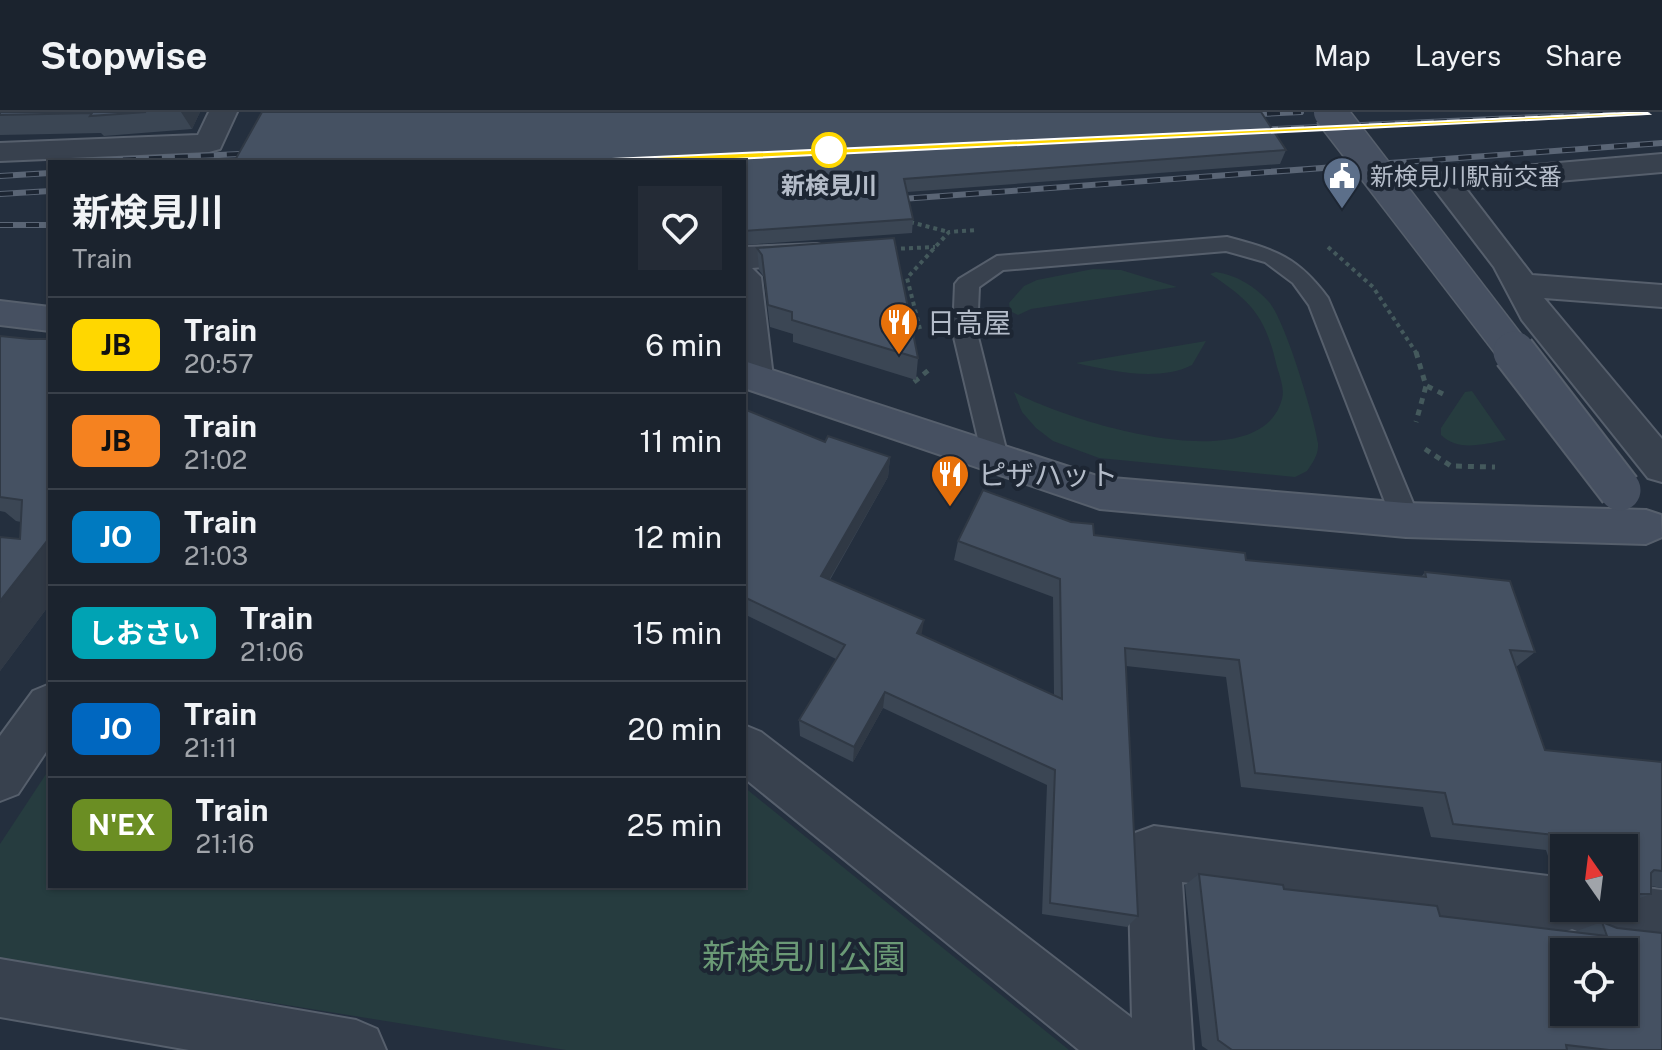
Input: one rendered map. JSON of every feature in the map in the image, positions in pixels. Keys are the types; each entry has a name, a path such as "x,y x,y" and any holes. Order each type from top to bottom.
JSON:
{"street":[{"path":"0,152 209,143 223,112"},
{"path":"1330,112 1657,537"},
{"path":"1662,163 1444,182 1509,264 1534,312 1662,467"},
{"path":"746,258 901,236"},
{"path":"1519,285 1662,296"},
{"path":"0,313 48,319"},
{"path":"746,316 749,375 1100,493 1406,520 1657,537"},
{"path":"0,777 48,709"},
{"path":"746,750 1126,1050"},
{"path":"1163,1050 1154,852 1550,903"},
{"path":"1638,914 1662,917"},
{"path":"0,988 356,1050"}],"lane":[{"path":"994,457 965,333 967,284 997,263 1227,244 1273,257 1301,278 1320,304 1406,520"}],"path":[{"path":"901,236 980,230"},
{"path":"921,331 907,278 949,232"},
{"path":"901,236 935,247"},
{"path":"1327,246 1339,252 1377,289 1424,368 1427,386 1415,416 1418,431"},
{"path":"910,385 931,371 927,358"},
{"path":"1427,386 1443,394"},
{"path":"1420,446 1451,466 1495,467"}],"green space":[{"path":"1093,269 1121,270 1177,287 1031,309 1018,315 1010,311 1009,303 1024,286 1037,280"},
{"path":"1216,272 1245,282 1258,291 1276,312 1305,391 1318,443 1317,454 1307,471 1295,477 1099,458 1053,441 1022,412 1014,392 1073,416 1158,438 1200,441 1238,438 1266,424 1283,395 1272,347 1254,311 1210,274"},
{"path":"1206,341 1192,365 1165,373 1135,373 1076,363"},
{"path":"1472,391 1506,440 1463,445 1441,435 1441,428 1465,392"},
{"name":"新検見川公園","path":"48,771 48,888 746,888 746,789 1069,1050 566,1050 0,959 0,844"}],"building":[{"path":"0,112 146,112 90,116 92,113 0,115"},
{"path":"262,112 1261,112 1286,150 904,179 913,219 746,231 746,160 235,160"},
{"path":"894,238 918,358 792,320 792,312 768,305 762,255 757,248"},
{"path":"0,336 48,339 48,540 0,601 0,537 20,539 22,500 0,497"},
{"path":"746,410 825,442 828,436 890,457 821,576 924,620 917,633 1062,699 1060,579 958,541 983,490 1071,522 1093,524 1094,535 1245,553 1246,560 1426,577 1425,572 1510,581 1535,652 1510,650 1545,750 1662,762 1662,871 1654,870 1651,873 1651,894 1638,894 1638,834 1550,835 1453,824 1445,793 1255,773 1239,660 1125,648 1138,916 1050,903 1055,770 885,692 854,747 799,720 845,645 746,598"},
{"path":"1199,874 1283,885 1284,889 1437,906 1440,916 1607,936 1602,922 1617,928 1662,933 1662,1050 1609,1050 1566,1045 1567,1050 1232,1050 1218,1040"}],"railway":[{"path":"1241,115 1301,112"},
{"path":"1252,130 1647,112"},
{"path":"888,200 1662,143"},
{"path":"113,160 259,153"},
{"path":"0,176 48,173"},
{"path":"0,194 48,191"},
{"path":"0,225 48,225"}],"train":[{"name":"JB","path":"649,160 1646,112"}],"place":[{"name":"新検見川","path":"829,150"},
{"name":"新検見川駅前交番","path":"1342,210"},
{"name":"日高屋","path":"899,356"},
{"name":"ピザハット","path":"950,508"}]}
